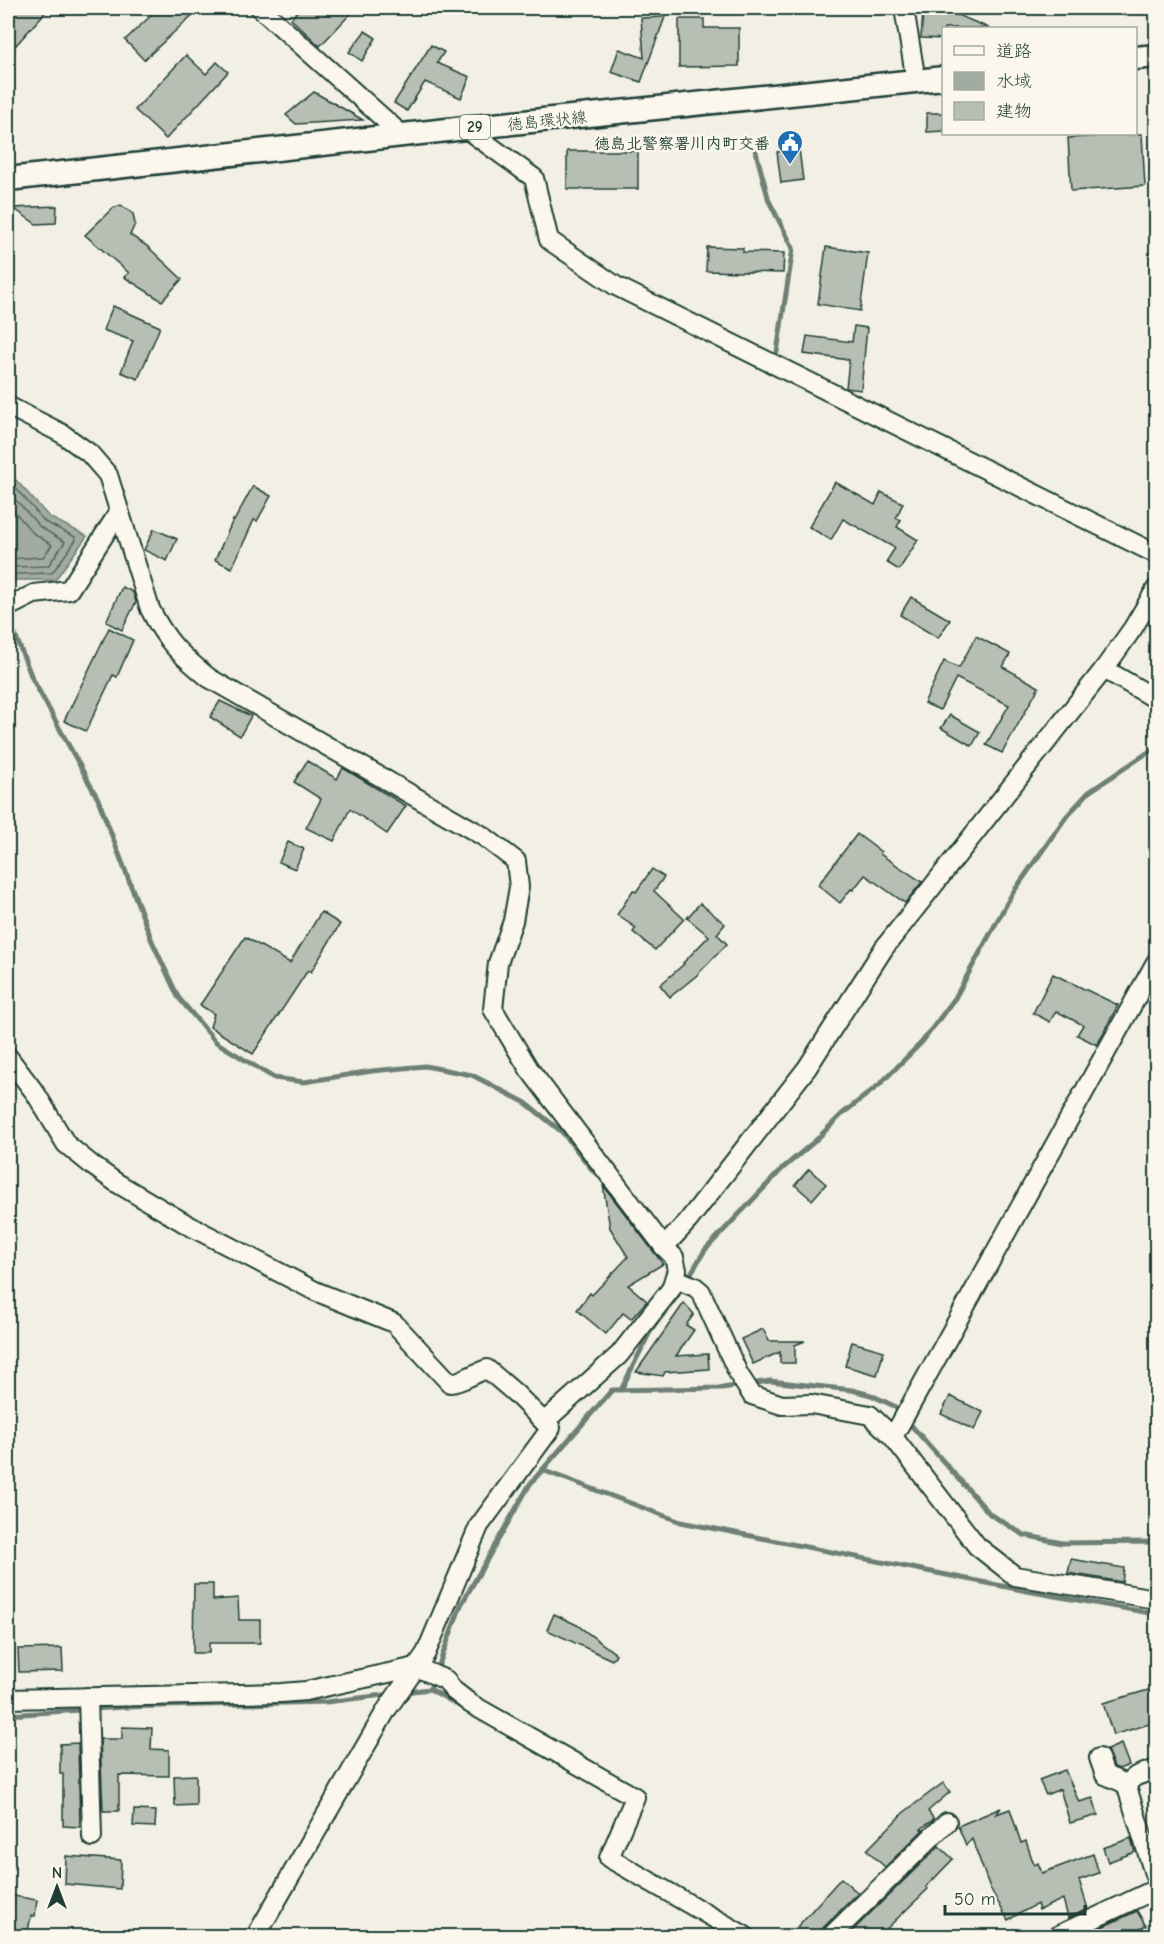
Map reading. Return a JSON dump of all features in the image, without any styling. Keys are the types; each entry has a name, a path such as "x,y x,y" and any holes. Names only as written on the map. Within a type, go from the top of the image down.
{"main road":[{"path":"1137,58 1156,56"},
{"name":"徳島環状線","path":"8,179 942,78"}],"street":[{"path":"260,8 403,136"},
{"path":"904,8 916,81"},
{"path":"465,128 534,178 549,240 616,286 1156,554"},
{"path":"8,406 61,433 89,453 108,475 150,609 160,630 176,651 209,678 483,836 516,861 519,887 513,921 498,963 493,1009 529,1069 664,1247 674,1257 677,1270 684,1282 701,1292 743,1382 752,1395 782,1405 811,1404 870,1415 900,1424 977,1546 1015,1576 1156,1599"},
{"path":"8,607 34,594 69,590 119,512"},
{"path":"664,1247 688,1221 807,1068 884,948 1104,669 1133,628 1156,589"},
{"path":"1104,669 1156,699"},
{"path":"900,1424 1156,962"},
{"path":"8,1057 36,1094 66,1143 117,1183 188,1225 315,1291 393,1323 450,1383 457,1383 487,1369 551,1428 479,1526 421,1668 399,1692 256,1936"},
{"path":"544,1422 619,1355 671,1290 684,1282"},
{"path":"8,1699 280,1693 306,1691 421,1668 446,1680 453,1690 471,1704 635,1797 609,1858 745,1936"},
{"path":"88,1697 92,1837"},
{"path":"1099,1758 1105,1775 1126,1784"},
{"path":"1126,1784 1136,1776 1156,1769"},
{"path":"1057,1936 1156,1889 1126,1784"},
{"path":"831,1936 947,1822"}],"water":[{"path":"8,475 17,481 49,517 87,536 55,580 16,580 8,585"}],"building":[{"path":"8,8 49,8 8,54"},
{"path":"159,8 200,8 144,60 125,40"},
{"path":"300,8 356,8 320,46 291,19"},
{"path":"948,11 987,27 942,27 942,39 921,38 923,12"},
{"path":"665,17 641,82 611,72 619,49 644,58 641,18"},
{"path":"679,19 704,19 704,28 739,28 739,66 679,67"},
{"path":"365,31 376,38 362,61 349,52"},
{"path":"431,45 444,52 437,63 470,77 461,98 425,82 407,111 394,103"},
{"path":"186,55 206,74 217,62 228,72 166,139 135,110"},
{"path":"314,92 363,120 296,124 286,115"},
{"path":"927,113 942,113 942,131 927,132"},
{"path":"1142,134 1145,186 1071,191 1068,138"},
{"name":"徳島北警察署川内町交番","path":"799,149 803,180 781,183 777,152"},
{"path":"567,151 638,151 638,189 567,189"},
{"path":"121,205 133,214 135,224 130,235 147,246 182,279 162,301 124,277 129,273 85,235 113,208"},
{"path":"57,206 56,223 36,224 13,208"},
{"path":"707,247 743,248 743,252 784,253 783,273 706,271"},
{"path":"826,247 868,253 860,311 818,304"},
{"path":"113,306 160,327 138,379 121,372 133,341 103,330"},
{"path":"854,326 867,328 861,390 846,388 849,360 804,354 807,336 852,342"},
{"path":"835,482 875,505 881,492 903,503 896,518 901,520 897,527 918,540 899,570 886,562 895,548 843,519 831,540 809,527"},
{"path":"253,486 271,496 257,521 254,520 232,568 215,560 233,520"},
{"path":"154,529 177,539 167,561 144,550"},
{"path":"122,587 133,592 136,602 122,630 106,622"},
{"path":"911,597 950,620 938,638 900,615"},
{"path":"109,628 133,640 117,677 113,675 86,731 64,721"},
{"path":"976,636 1010,654 1003,667 1039,687 1002,753 986,745 1009,705 956,678 940,710 924,703 944,661 959,668"},
{"path":"220,701 251,716 240,736 210,717"},
{"path":"950,715 980,732 972,746 941,728"},
{"path":"307,761 337,779 343,768 406,806 387,834 350,809 334,841 306,828 321,799 294,782"},
{"path":"857,834 881,852 880,854 922,882 905,903 865,875 840,903 818,885"},
{"path":"288,842 304,849 295,869 279,862"},
{"path":"652,869 664,877 654,891 684,919 655,950 633,932 636,928 617,915 633,890 636,892"},
{"path":"700,903 725,924 717,934 727,944 696,976 670,997 660,985 684,964 709,936 687,918"},
{"path":"321,912 340,924 311,972 308,970 253,1054 210,1027 214,1014 200,1005 245,937 290,963"},
{"path":"1053,974 1118,1005 1097,1045 1077,1035 1083,1025 1056,1011 1050,1022 1033,1013"},
{"path":"809,1169 826,1184 812,1200 795,1185"},
{"path":"603,1185 663,1264 628,1285 647,1301 631,1319 623,1313 606,1334 577,1310 590,1293 592,1295 628,1257 610,1228"},
{"path":"684,1303 694,1314 686,1325 694,1330 676,1356 708,1354 709,1369 665,1372 663,1376 636,1372"},
{"path":"763,1329 769,1341 805,1341 795,1345 795,1363 780,1363 780,1352 753,1364 741,1339"},
{"path":"852,1342 884,1351 877,1375 845,1366"},
{"path":"950,1396 983,1412 974,1430 941,1414"},
{"path":"1071,1559 1124,1568 1122,1582 1068,1573"},
{"path":"194,1584 213,1584 213,1600 238,1598 239,1620 260,1620 260,1643 209,1643 209,1653 193,1653"},
{"path":"554,1614 577,1625 616,1654 612,1660 547,1630"},
{"path":"62,1648 63,1671 19,1672 18,1649"},
{"path":"1152,1689 1156,1703 1156,1722 1113,1735 1103,1703"},
{"path":"122,1727 152,1728 151,1749 169,1750 169,1776 119,1775 119,1811 103,1811 100,1739 122,1739"},
{"path":"78,1743 80,1827 63,1826 63,1774 60,1774 60,1744"},
{"path":"1121,1744 1129,1765 1119,1769 1114,1767 1107,1750"},
{"path":"1065,1770 1079,1802 1093,1798 1098,1815 1070,1823 1060,1789 1046,1795 1039,1780"},
{"path":"196,1775 196,1805 175,1806 174,1776"},
{"path":"943,1783 950,1792 928,1811 934,1819 921,1829 923,1830 885,1867 867,1850 903,1813"},
{"path":"1001,1808 996,1814 1010,1809 1021,1843 1026,1841 1034,1865 1038,1863 1042,1873 1093,1854 1099,1873 1079,1880 1088,1909 1068,1918 1063,1899 1039,1910 1037,1904 1008,1920 990,1888 972,1839 966,1845 958,1826"},
{"path":"134,1810 156,1811 155,1827 133,1826"},
{"path":"1131,1838 1135,1852 1108,1862 1103,1848"},
{"path":"939,1846 953,1859 926,1887 928,1889 879,1936 847,1936"},
{"path":"66,1856 121,1860 120,1889 65,1884"},
{"path":"841,1878 858,1893 823,1928 820,1936 789,1936"},
{"path":"8,1895 37,1900 35,1916 31,1916 27,1936 8,1936"},
{"path":"1137,1911 1146,1926 1128,1936 1082,1936"}],"waterway":[{"path":"753,141 769,201 793,248 777,352"},
{"path":"8,617 32,678 98,799 152,941 178,997 216,1042 274,1078 304,1082 372,1071 425,1066 472,1075 526,1103 562,1132 594,1172"},
{"path":"621,1390 651,1330 676,1298 705,1250 783,1168 842,1114 879,1085 922,1042 955,998 1012,894 1066,817 1089,792 1156,747"},
{"path":"404,1692 430,1689 461,1605 530,1484 612,1390 722,1388 770,1381 852,1390 871,1395 894,1406 990,1514 1024,1535 1062,1543 1156,1542"},
{"path":"542,1470 681,1522 1027,1591 1156,1614"},
{"path":"430,1689 463,1708"},
{"path":"8,1715 124,1707 326,1702 392,1694"}],"place":[{"name":"徳島北警察署川内町交番","path":"790,166"}]}
